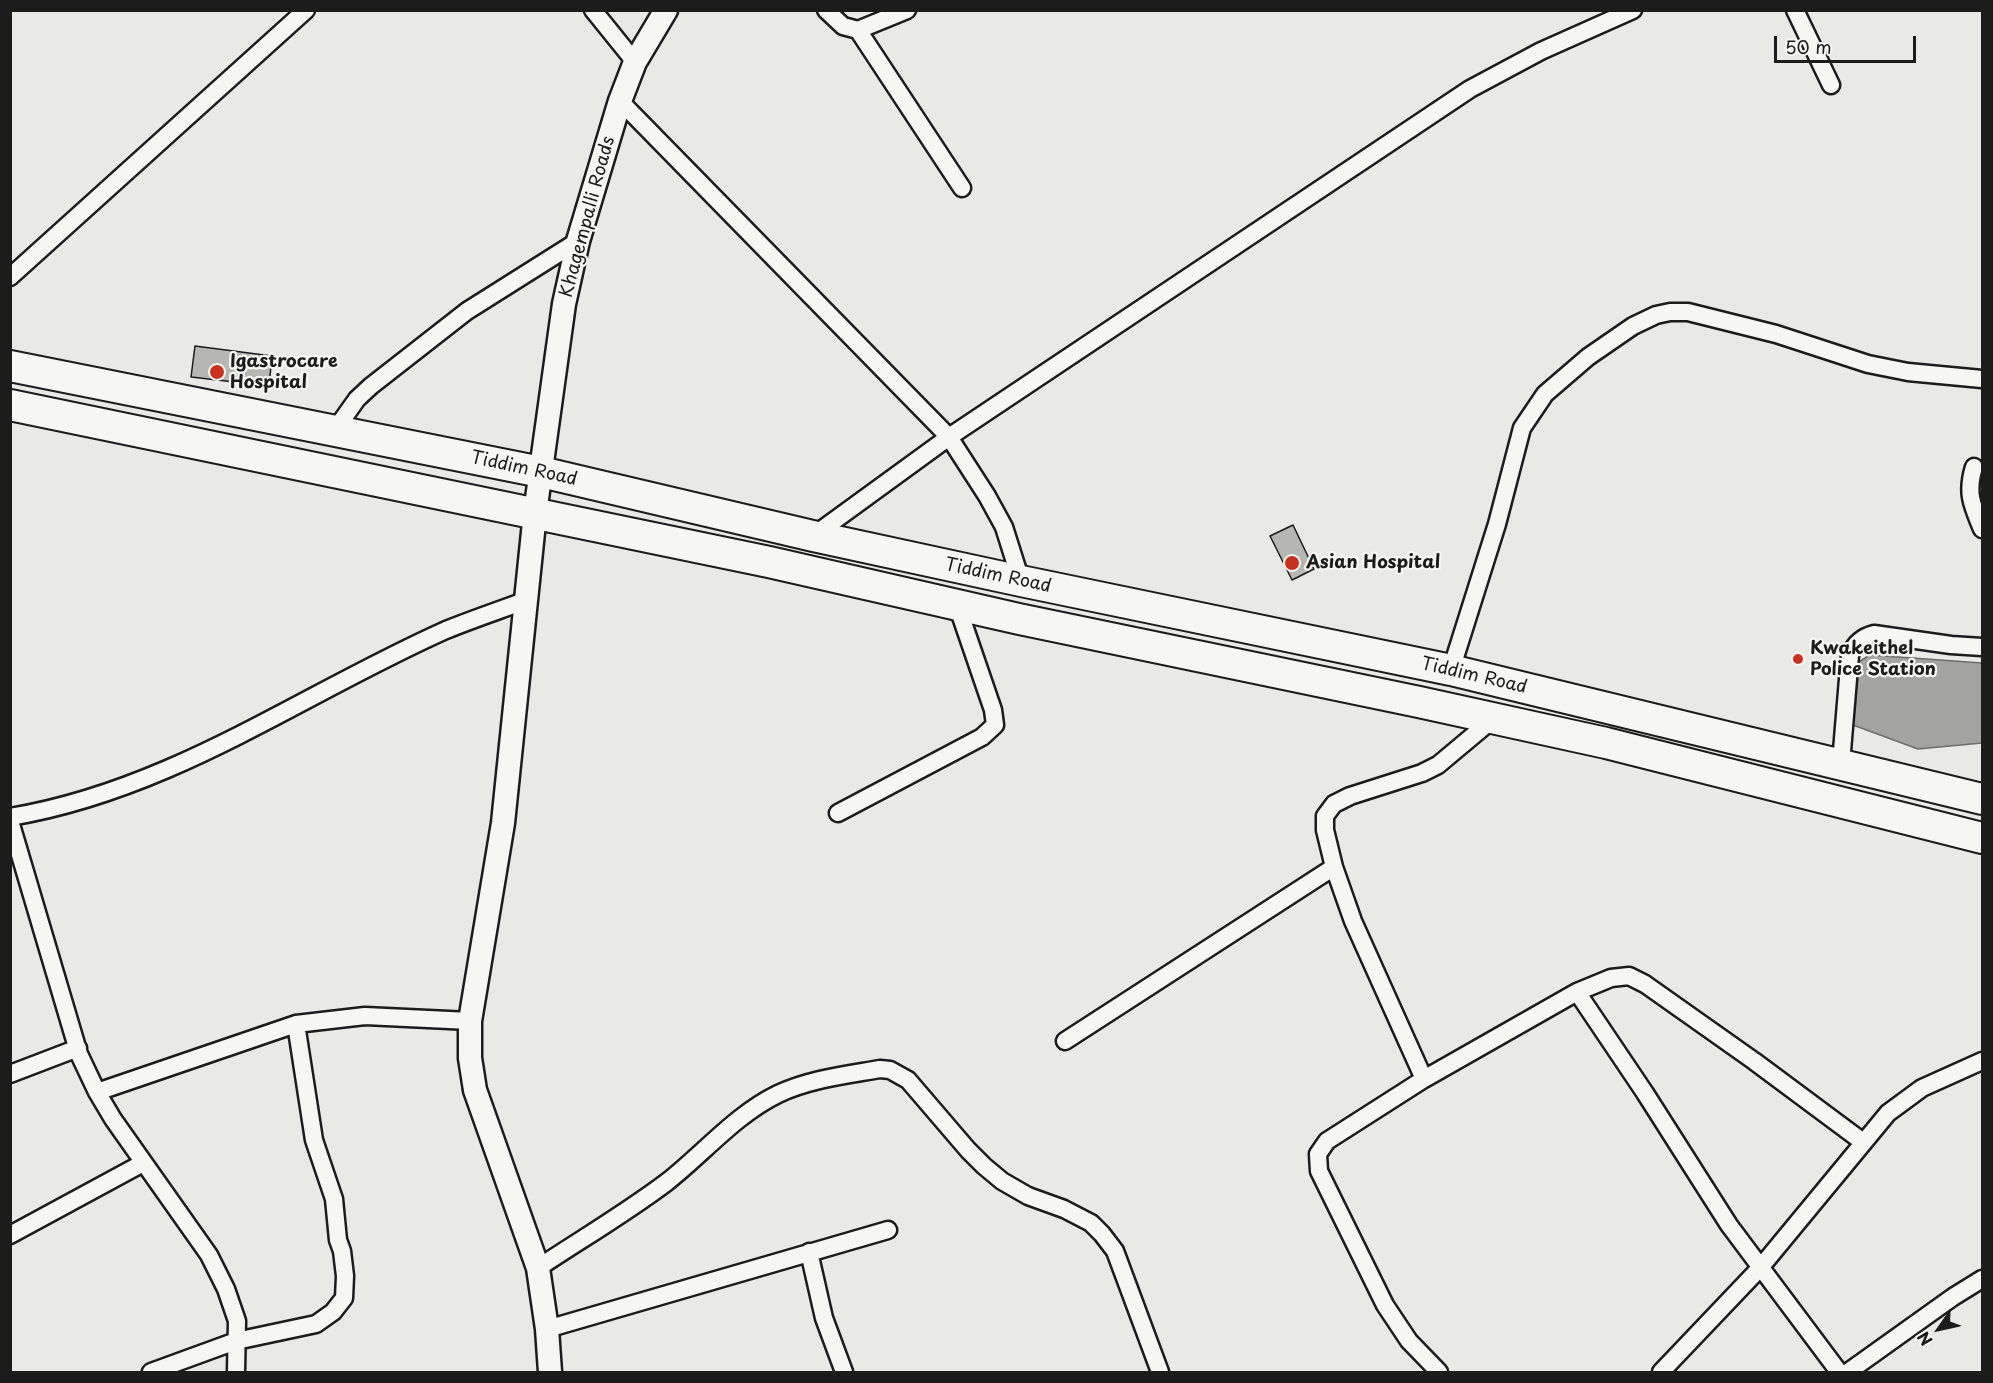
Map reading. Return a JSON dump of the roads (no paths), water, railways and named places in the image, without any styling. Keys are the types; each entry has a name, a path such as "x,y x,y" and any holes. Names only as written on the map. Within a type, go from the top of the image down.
{"highway":[{"name":"Tiddim Road","path":"10,366 541,472 813,536 1451,670 1983,799"},
{"name":"Tiddim Road","path":"10,405 769,562 957,605 1606,743 1983,838"}],"street":[{"path":"10,276 306,10"},
{"path":"593,10 635,62"},
{"name":"Khagempalli Roads","path":"550,1372 547,1329 537,1268 475,1090 470,1058 470,1021 503,823 535,513 564,304 578,241 620,101 635,62 666,10"},
{"path":"826,10 843,26 858,30 907,10"},
{"path":"813,536 949,437 1470,89 1541,51 1633,10"},
{"path":"1795,10 1831,85"},
{"path":"858,30 962,188"},
{"path":"620,101 949,437 1004,527 1021,581"},
{"path":"335,430 357,399 370,386 467,311 578,241"},
{"path":"1451,670 1497,524 1522,428 1545,394 1588,357 1633,326 1656,315 1688,312 1776,334 1868,364 1908,372 1983,379"},
{"path":"1974,467 1969,494 1983,529"},
{"path":"236,1372 237,1322 226,1289 208,1255 113,1119 97,1092 78,1048 10,819 93,798 196,758 444,631 527,600"},
{"path":"838,813 982,737 995,725 993,710 957,605"},
{"path":"1841,763 1851,655 1858,642 1865,636 1874,634 1951,645 1983,646"},
{"path":"1424,1079 1353,921 1334,867 1325,830 1325,816 1334,804 1350,796 1422,773 1438,765 1493,719"},
{"path":"1065,1041 1334,867"},
{"path":"1439,1372 1409,1341 1385,1305 1319,1171 1318,1154 1327,1141 1424,1079 1577,992 1611,978 1629,976 1645,984 1863,1142"},
{"path":"1577,992 1645,1092 1729,1226 1839,1372"},
{"path":"97,1092 296,1024 365,1016 470,1021"},
{"path":"151,1372 236,1341 316,1324 333,1312 344,1298 344,1268 338,1240 334,1200 309,1113 296,1024"},
{"path":"10,1074 78,1048"},
{"path":"1661,1372 1760,1268 1888,1113 1922,1088 1983,1061"},
{"path":"537,1268 666,1183 733,1124 776,1095 821,1080 880,1069 890,1070 908,1080 968,1150 1002,1181 1028,1196 1064,1209 1091,1223 1102,1234 1114,1251 1160,1372"},
{"path":"10,1236 143,1163"},
{"path":"547,1329 888,1230"},
{"path":"809,1252 824,1318 843,1372"},
{"path":"1848,1372 1953,1297 1983,1279"}],"place":[{"name":"Igastrocare Hospital","path":"217,372"},
{"name":"Asian Hospital","path":"1292,563"},
{"name":"Kwakeithel Police Station","path":"1798,659"}]}
